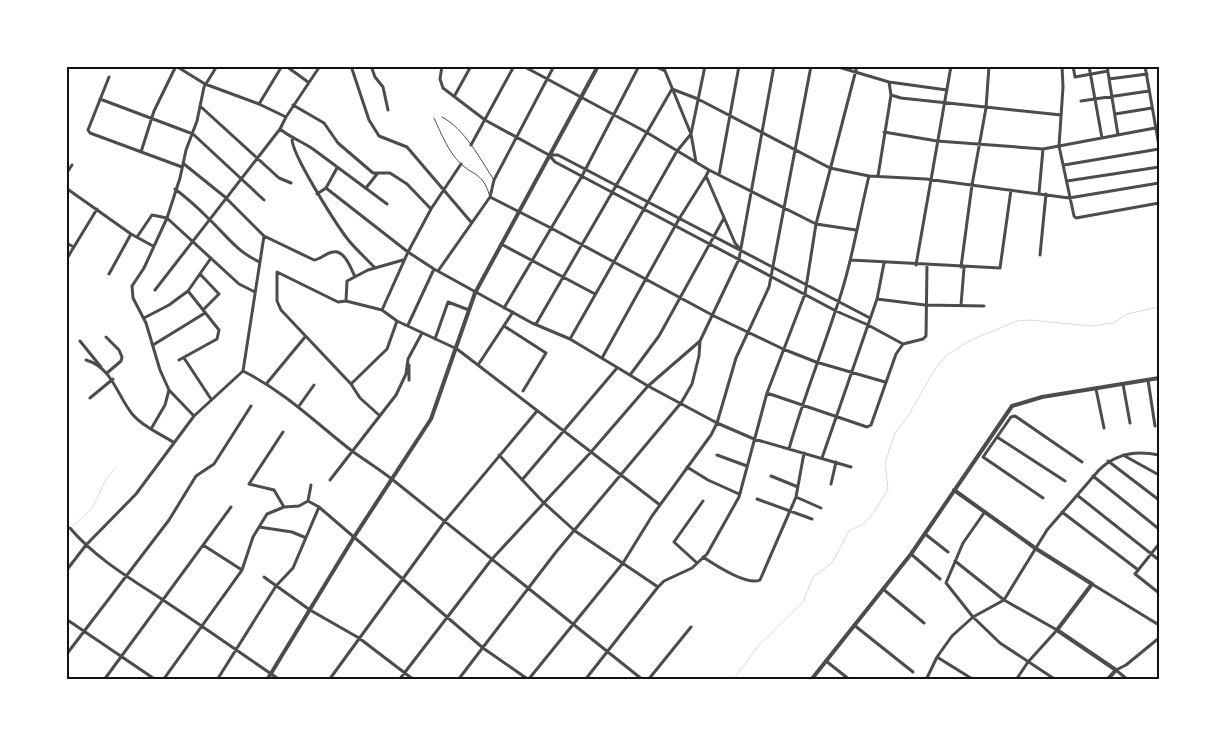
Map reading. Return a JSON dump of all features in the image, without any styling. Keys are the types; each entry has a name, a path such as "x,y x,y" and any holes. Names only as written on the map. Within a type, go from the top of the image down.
{"street":[{"path":"140,152 152,118 176,66 205,84 259,104 286,117"},
{"path":"194,416 169,390 144,318 133,298 132,286 144,268 167,218 186,150 193,134 205,84 216,66"},
{"path":"259,104 282,66"},
{"path":"286,66 308,82"},
{"path":"155,290 225,197 280,129 293,105 320,66"},
{"path":"352,66 369,120 379,136 408,147 471,222"},
{"path":"371,66 375,77 383,87 388,110"},
{"path":"442,66 440,79 443,88 455,95 485,120 549,155 555,162 836,311 868,324 903,344"},
{"path":"455,95 471,66"},
{"path":"471,146 514,66"},
{"path":"523,66 614,114 709,170 816,224 856,230"},
{"path":"408,325 436,270 490,197 494,180 554,66"},
{"path":"267,680 354,537 394,480 431,419 475,293 598,66"},
{"path":"504,308 582,176 639,66"},
{"path":"654,66 665,71"},
{"path":"663,66 691,134 697,163"},
{"path":"570,339 677,151 691,134 705,66"},
{"path":"719,175 739,66"},
{"path":"399,680 492,558 591,452 648,386 700,341 714,316 740,259 774,66"},
{"path":"308,501 319,507 483,648 528,680 623,563 660,505 717,423 736,358 746,332 766,297 796,151 811,66"},
{"path":"836,66 889,82 947,90"},
{"path":"585,680 658,587 664,581 692,568 703,558 724,525 739,494 767,393 805,294 816,224 857,66"},
{"path":"916,264 951,66"},
{"path":"961,305 962,268 972,186 986,108 989,66"},
{"path":"1062,66 1063,87 1059,146 1074,216 1076,218 1159,203"},
{"path":"1073,66 1075,77 1108,71"},
{"path":"1089,66 1102,138"},
{"path":"1107,66 1118,135"},
{"path":"1064,164 1159,147 1145,66"},
{"path":"1109,79 1146,74"},
{"path":"109,77 88,130 90,133 140,152 183,165 225,197 264,236 314,260 333,251 339,252 343,254 355,277"},
{"path":"878,176 891,95 889,82"},
{"path":"672,89 698,99 830,168 869,176 930,180 1069,198 1159,183"},
{"path":"536,324 672,89"},
{"path":"1081,101 1149,91"},
{"path":"891,95 986,108 1061,115"},
{"path":"100,99 193,134 264,200"},
{"path":"293,105 324,123 338,143 377,174"},
{"path":"200,106 279,178 291,183"},
{"path":"1115,114 1152,108"},
{"path":"280,129 292,139 302,142 387,204"},
{"path":"884,132 937,142 1043,148 1157,129"},
{"path":"292,139 295,153 317,194 346,236 375,268"},
{"path":"1039,193 1043,148"},
{"path":"549,155 558,155 870,318"},
{"path":"382,310 395,285 404,260 431,209 461,164"},
{"path":"66,174 72,165"},
{"path":"1067,181 1159,167"},
{"path":"317,194 326,188 337,168"},
{"path":"602,358 647,280 679,219 709,170"},
{"path":"366,188 377,174 388,172 401,180 431,209"},
{"path":"706,176 734,243 741,250"},
{"path":"789,449 801,405 836,311 851,260 869,176"},
{"path":"66,188 131,234 153,246"},
{"path":"326,188 408,252 436,270 504,308 570,339 648,386 717,423 754,439 852,467"},
{"path":"175,189 209,219 247,257 260,262"},
{"path":"851,260 996,269 1002,265 1011,190"},
{"path":"1040,255 1046,194"},
{"path":"490,197 746,332 816,362 885,382"},
{"path":"66,260 97,209"},
{"path":"137,237 152,215 167,218 239,284 255,292"},
{"path":"630,375 659,336 724,218"},
{"path":"109,274 131,234"},
{"path":"66,571 86,545 136,494 194,416 243,371 264,236"},
{"path":"66,242 74,247"},
{"path":"500,244 596,294"},
{"path":"144,318 169,305 188,291 211,258"},
{"path":"346,301 347,281 375,268 404,260"},
{"path":"822,458 870,318 884,263"},
{"path":"767,393 869,426 896,354 903,344 925,337 927,265"},
{"path":"379,415 360,398 351,384 281,310 277,301 275,273 280,271 338,302 346,301 382,310 397,321 456,349 660,505"},
{"path":"153,345 204,311 218,296 219,292 200,274"},
{"path":"179,360 218,339 219,334 188,291"},
{"path":"876,299 925,305 984,306"},
{"path":"435,339 448,302 469,310"},
{"path":"478,365 513,312"},
{"path":"351,384 387,349 397,321"},
{"path":"504,326 546,353 523,391"},
{"path":"330,480 396,395 406,374 408,359 422,333"},
{"path":"106,337 119,350 122,356 121,361 107,373"},
{"path":"267,383 305,337"},
{"path":"80,341 112,379 133,415 151,429 173,442"},
{"path":"458,680 529,588 681,403 692,384 699,356 700,341"},
{"path":"184,358 211,399"},
{"path":"408,359 409,380"},
{"path":"86,360 103,369"},
{"path":"522,480 617,368"},
{"path":"243,371 267,383 299,406 643,680"},
{"path":"811,680 911,554 1012,406 1042,397 1159,378"},
{"path":"90,398 112,379"},
{"path":"1148,380 1155,426"},
{"path":"1122,384 1130,423"},
{"path":"299,406 314,385"},
{"path":"1096,388 1104,428"},
{"path":"151,429 166,405 169,390"},
{"path":"66,655 125,575 169,520 196,476 214,464 251,406"},
{"path":"329,680 445,521 538,411"},
{"path":"982,457 1011,417 1015,416 1082,462"},
{"path":"283,432 249,484 274,490 284,507"},
{"path":"997,437 1065,481"},
{"path":"926,680 937,657 952,636 973,617 1004,600 1035,548 1077,494 1108,461 1122,455 1148,452 1159,454"},
{"path":"703,558 723,570 752,582 760,580 796,497 804,453"},
{"path":"978,454 1043,498"},
{"path":"499,455 543,502 575,531 658,587"},
{"path":"717,455 747,466"},
{"path":"1122,455 1159,475"},
{"path":"1108,461 1159,500"},
{"path":"831,484 836,462"},
{"path":"687,467 708,480 739,494"},
{"path":"771,476 798,487"},
{"path":"1093,476 1159,529"},
{"path":"308,501 311,485"},
{"path":"954,490 1035,548 1159,625"},
{"path":"1077,494 1159,560"},
{"path":"796,497 821,508"},
{"path":"757,499 812,519"},
{"path":"163,680 242,570 258,528 267,514 284,507 294,508 308,501"},
{"path":"698,563 674,542 703,501"},
{"path":"104,680 231,507"},
{"path":"217,680 276,586 292,568 304,537 319,507"},
{"path":"1062,512 1137,569"},
{"path":"984,513 964,543 946,583 973,617 1000,643 1056,680"},
{"path":"70,528 86,545 125,575 236,648 280,680"},
{"path":"258,528 285,530 304,537"},
{"path":"925,534 948,552"},
{"path":"1159,544 1137,569 1136,577 1159,593"},
{"path":"203,545 242,570"},
{"path":"911,554 940,579"},
{"path":"955,561 1004,600 1057,630 1128,680"},
{"path":"264,577 310,610 359,638 414,680"},
{"path":"1016,680 1028,662 1057,630 1092,584"},
{"path":"883,589 924,624"},
{"path":"66,619 156,680"},
{"path":"854,625 913,672"},
{"path":"648,680 690,627"},
{"path":"1107,680 1116,670 1126,665 1159,638"},
{"path":"937,657 974,680"},
{"path":"826,660 850,680"}],"lane":[{"path":"442,117 448,120 471,146 494,180"},
{"path":"434,118 449,147 461,164 478,174 490,197"}],"waterway":[{"path":"733,680 759,645 803,602 813,577 832,563 849,531 865,523 874,512 888,489 885,463 895,433 908,416 935,369 948,354 971,340 1017,321 1030,320 1092,326 1113,323 1127,314 1159,307"},
{"path":"72,527 92,508 106,479 116,467"}]}
